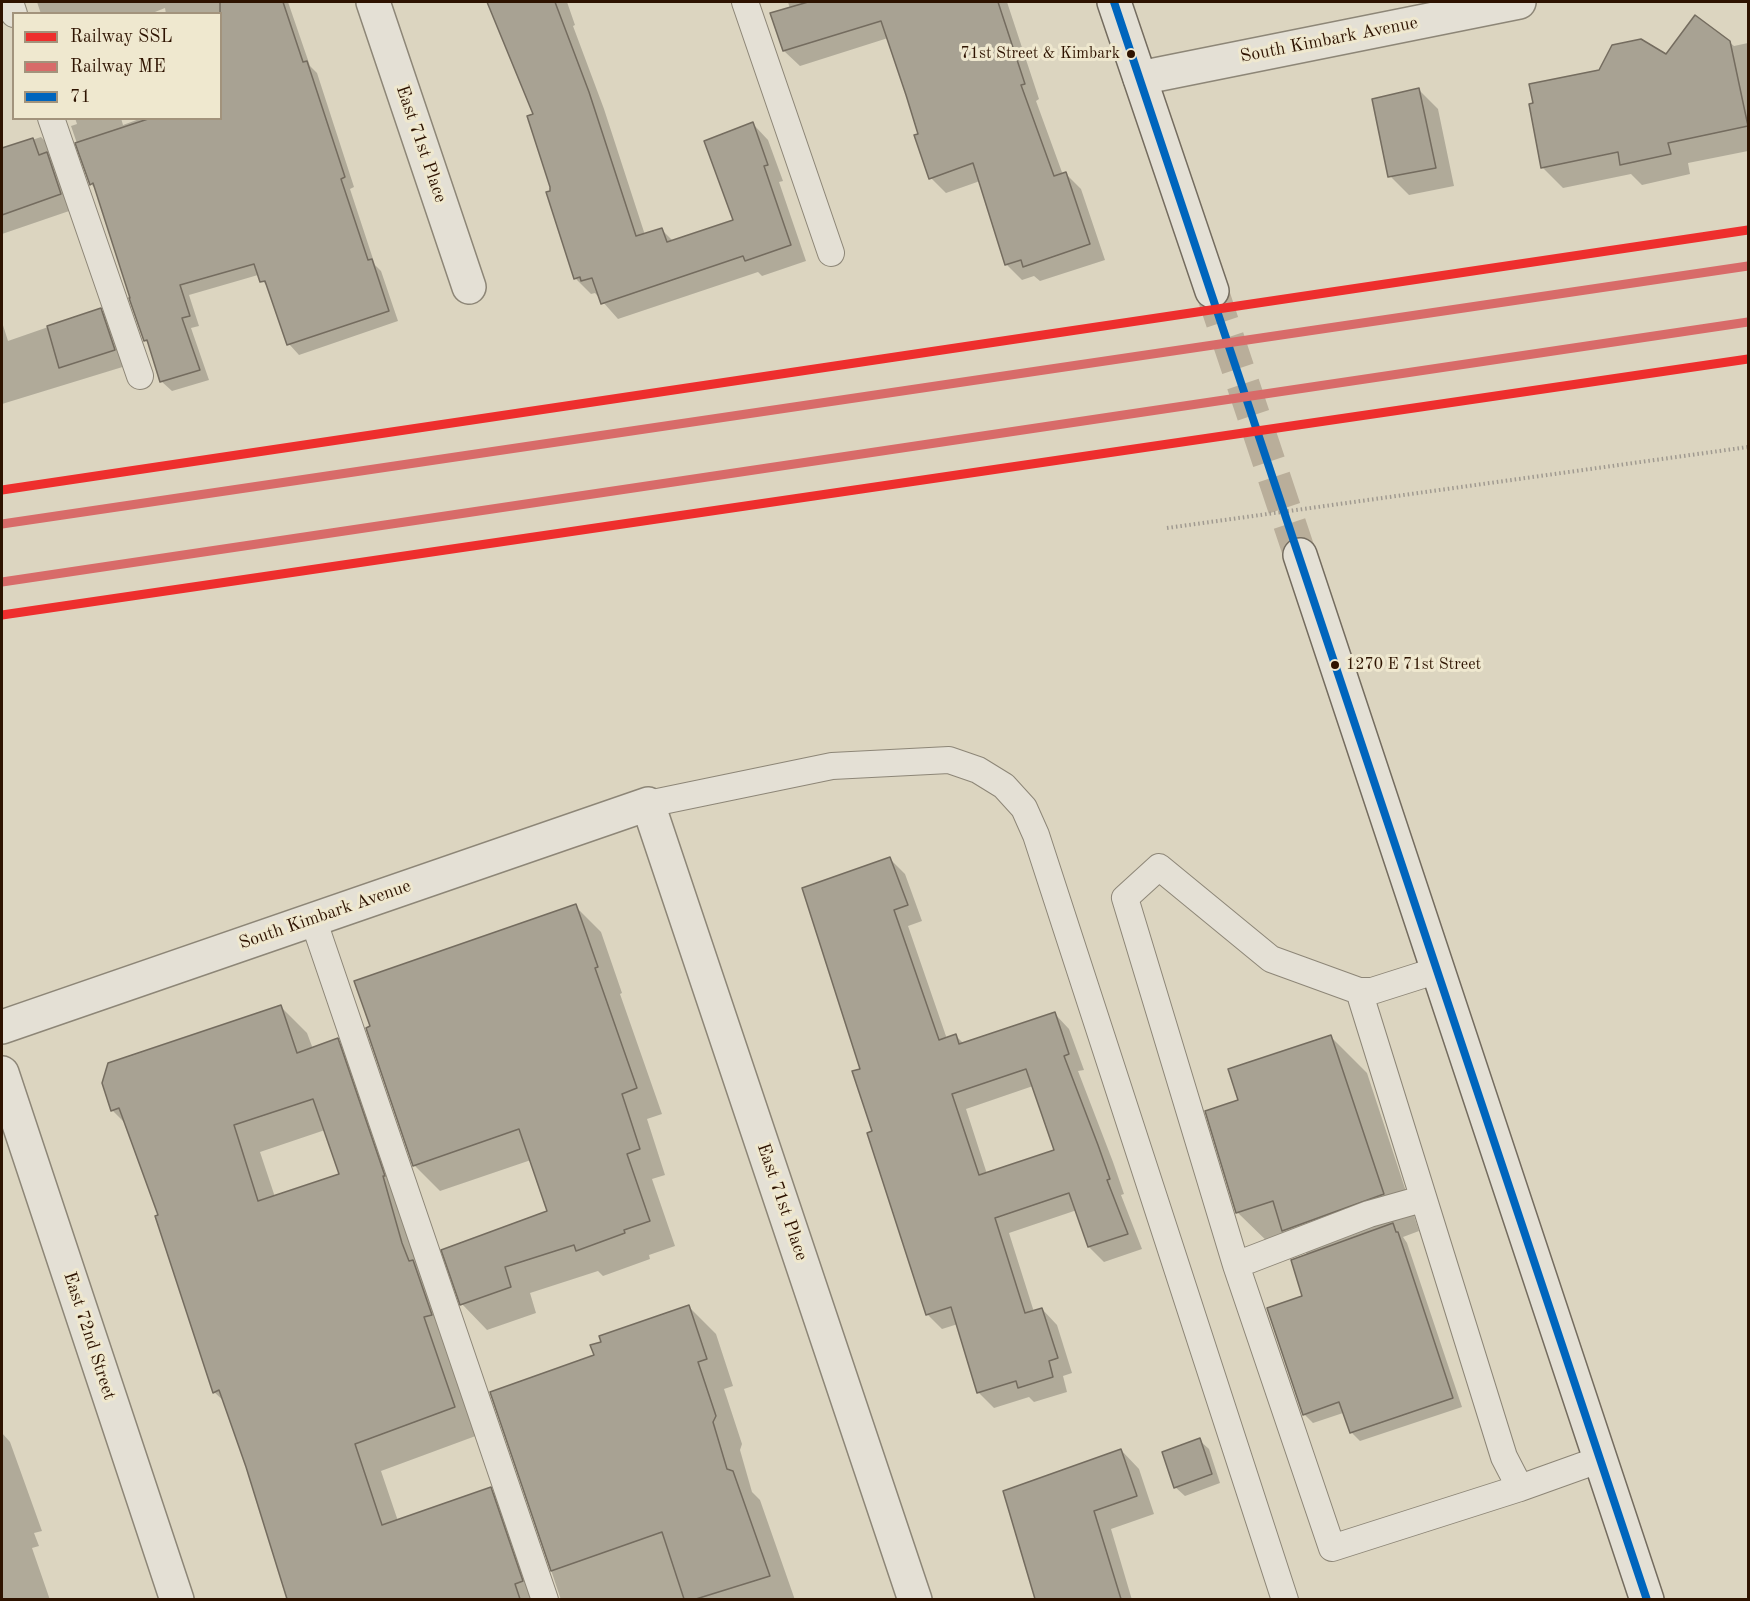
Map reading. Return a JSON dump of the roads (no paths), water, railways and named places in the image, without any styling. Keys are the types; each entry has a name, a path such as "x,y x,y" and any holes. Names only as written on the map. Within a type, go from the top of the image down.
{"street":[{"name":"East 71st Place","path":"373,2 469,287"},
{"path":"1114,2 1212,291"},
{"name":"South Kimbark Avenue","path":"1140,78 1519,2"},
{"path":"1300,555 1647,1599"},
{"name":"East 71st Place","path":"648,804 915,1599"},
{"name":"South Kimbark Avenue","path":"2,1027 648,804"},
{"name":"East 72nd Street","path":"2,1073 177,1599"}],"lane":[{"path":"745,2 831,254"},
{"path":"52,120 141,376"},
{"path":"648,804 832,766 949,760 978,770 1004,786 1024,808 1040,846 1285,1599"},
{"path":"1438,969 1372,991 1359,991 1271,959 1159,867 1125,898 1236,1265 1332,1548 1520,1488 1601,1459"},
{"path":"313,920 545,1599"},
{"path":"1359,991 1504,1457 1520,1488"},
{"path":"1236,1265 1369,1214 1422,1199"}],"tunnel":[{"path":"1212,291 1300,555"}],"rail line":[{"name":"SSL","path":"2,490 1748,230"},
{"name":"ME","path":"2,524 1748,266"},
{"name":"ME","path":"2,582 1748,322"},
{"name":"SSL","path":"2,615 1748,359"}],"place":[{"name":"71st Street & Kimbark","path":"1131,54"},
{"name":"1270 E 71st Street","path":"1335,665"}]}
